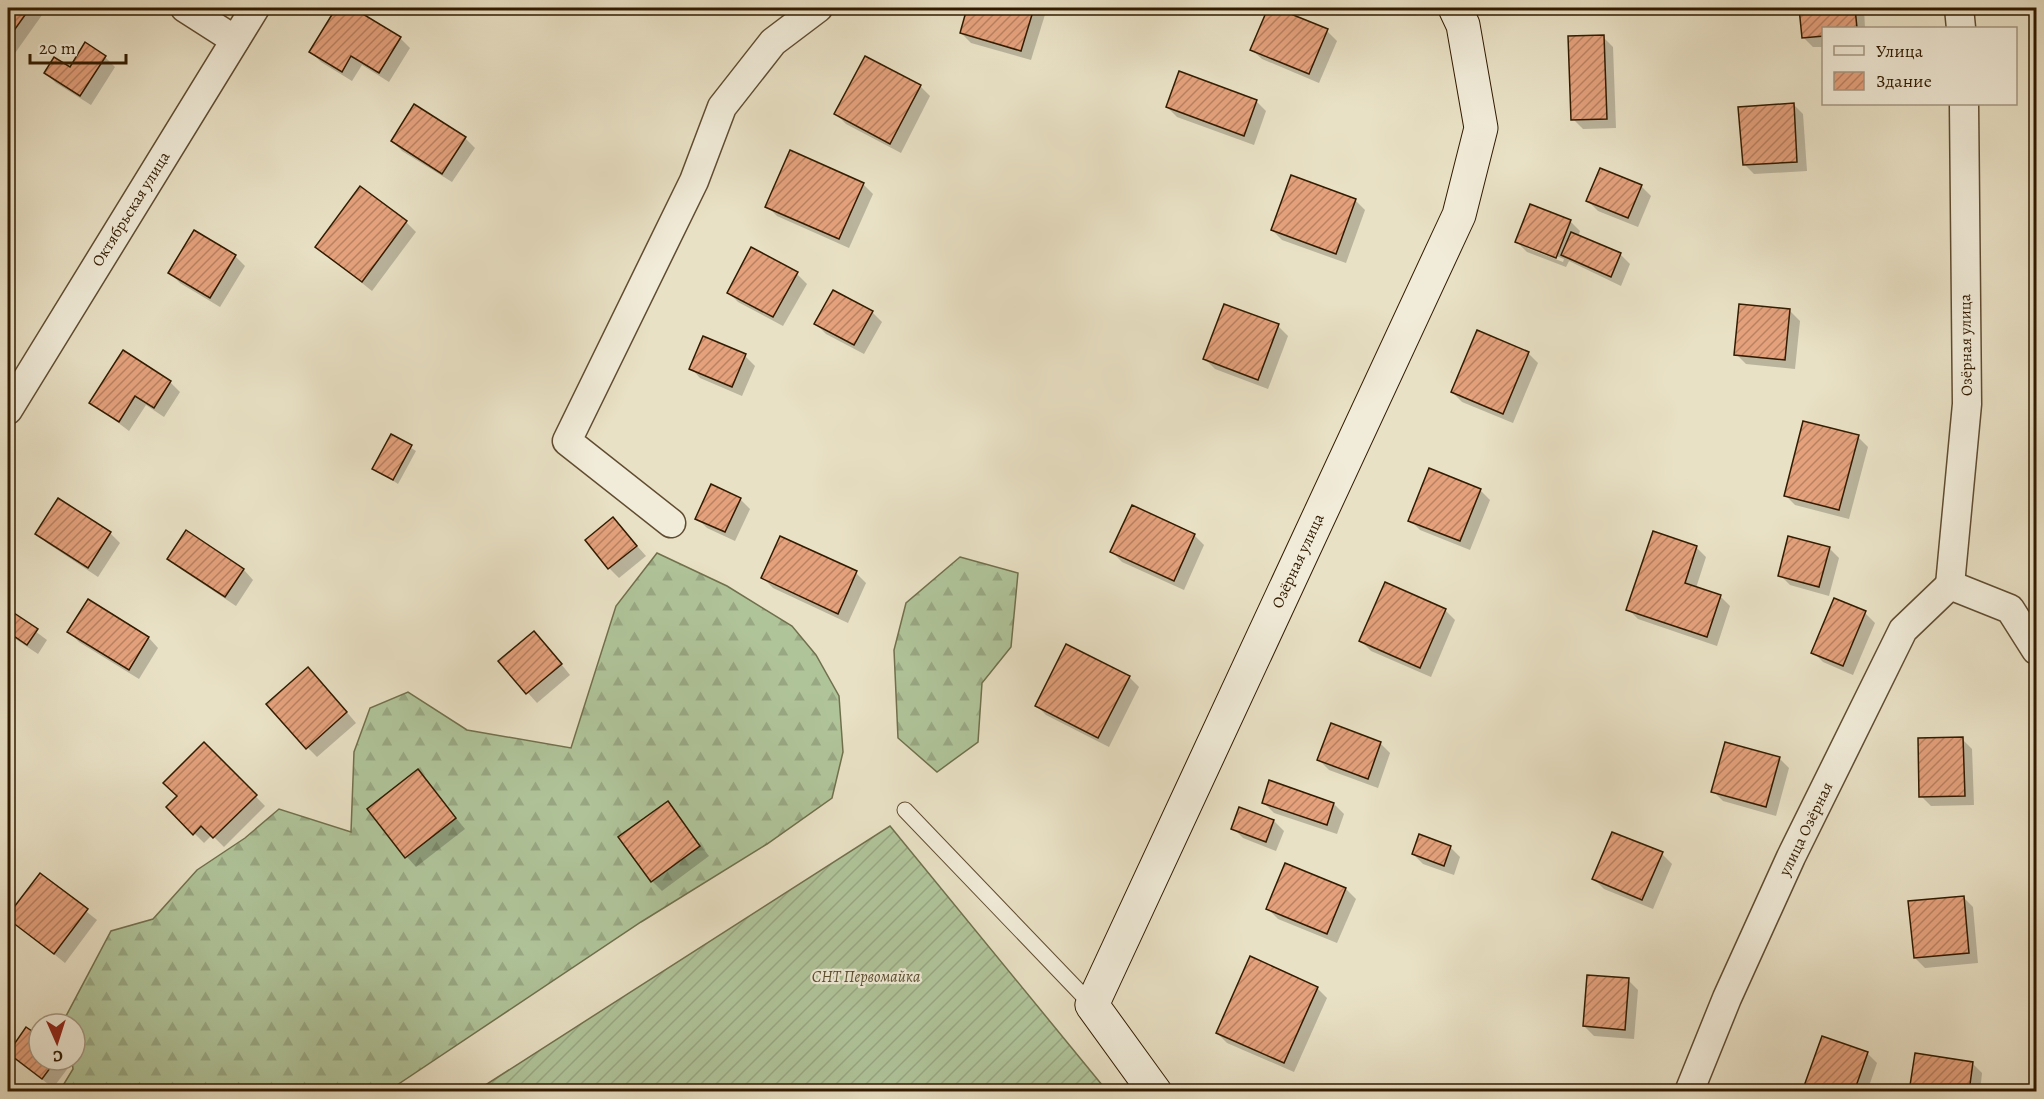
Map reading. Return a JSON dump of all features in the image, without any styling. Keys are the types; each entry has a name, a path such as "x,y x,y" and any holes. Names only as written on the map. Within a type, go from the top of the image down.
{"street":[{"path":"185,8 235,40"},
{"name":"Октябрьская улица","path":"8,410 255,8"},
{"path":"671,523 567,441 694,181 722,107 772,42 818,8"},
{"name":"Озёрная улица","path":"1092,1005 1459,215 1481,128 1463,25 1455,8"},
{"path":"1959,8 1961,27"},
{"name":"Озёрная улица","path":"1950,585 1967,404 1964,105"},
{"path":"1950,585 2023,607 2037,650"},
{"name":"улица Озёрная","path":"1689,1092 1727,998 1791,857 1903,630 1950,585"},
{"path":"1092,1005 1155,1092"}],"lane":[{"path":"905,810 1092,1005"}],"green space":[{"path":"657,553 727,586 792,626 816,655 839,696 843,752 832,798 767,844 641,922 388,1091 59,1092 71,1072 87,1072 87,1012 68,1012 111,931 153,919 197,870 245,838 279,809 351,832 354,752 370,708 408,692 467,730 571,748 616,606"},
{"path":"960,557 1018,573 1011,647 982,683 978,742 937,772 898,738 894,650 906,603"},
{"name":"СНТ Первомайка","path":"890,826 1107,1091 476,1091"}],"building":[{"path":"8,8 30,8 8,39"},
{"path":"336,8 353,8 401,37 379,73 351,56 342,72 309,52"},
{"path":"967,8 1034,8 1021,51 960,33"},
{"path":"1268,8 1276,8 1328,29 1309,74 1250,50"},
{"path":"1799,8 1855,8 1857,27 1822,27 1822,36 1802,38"},
{"path":"1604,35 1607,119 1571,120 1568,36"},
{"path":"85,42 106,56 80,96 44,73 54,57 70,67"},
{"path":"865,56 921,85 890,144 834,114"},
{"path":"1179,71 1257,100 1244,136 1166,107"},
{"path":"1794,103 1797,162 1743,165 1738,107"},
{"path":"414,104 466,137 442,174 391,141"},
{"path":"790,150 864,183 839,239 765,207"},
{"path":"1600,168 1642,185 1628,218 1586,201"},
{"path":"1291,175 1356,199 1336,254 1271,230"},
{"path":"360,186 407,221 362,282 315,247"},
{"path":"1530,204 1571,220 1556,258 1515,242"},
{"path":"194,230 236,255 210,298 168,273"},
{"path":"1571,232 1621,253 1611,277 1561,255"},
{"path":"751,247 798,272 773,317 727,293"},
{"path":"833,290 873,311 854,345 814,324"},
{"path":"1224,304 1279,324 1258,380 1203,359"},
{"path":"1739,304 1790,309 1785,360 1734,355"},
{"path":"1477,330 1529,352 1503,414 1451,392"},
{"path":"703,336 746,354 732,387 689,369"},
{"path":"123,350 171,381 154,408 135,396 119,422 89,403"},
{"path":"1803,421 1859,435 1839,510 1784,496"},
{"path":"391,434 412,445 393,480 372,469"},
{"path":"1429,468 1481,489 1460,541 1408,521"},
{"path":"711,484 741,498 725,532 695,519"},
{"path":"58,498 111,532 88,568 35,534"},
{"path":"1132,505 1195,534 1174,581 1110,552"},
{"path":"613,517 637,546 608,569 585,540"},
{"path":"186,530 244,569 225,597 167,559"},
{"path":"1653,531 1697,546 1685,583 1721,595 1707,637 1626,610"},
{"path":"780,536 857,571 838,614 761,578"},
{"path":"1788,536 1830,547 1819,587 1778,576"},
{"path":"1385,582 1446,609 1420,668 1359,641"},
{"path":"1834,598 1866,611 1843,666 1811,653"},
{"path":"88,599 149,637 129,670 67,632"},
{"path":"8,609 38,629 27,645 8,632"},
{"path":"534,631 562,664 526,694 498,661"},
{"path":"1066,644 1130,676 1098,738 1035,706"},
{"path":"308,667 347,712 306,749 266,704"},
{"path":"1331,723 1381,742 1368,779 1317,760"},
{"path":"1963,737 1965,796 1919,797 1918,738"},
{"path":"204,742 257,795 213,838 201,826 193,835 166,807 177,796 163,783"},
{"path":"1725,742 1780,757 1766,807 1711,792"},
{"path":"418,769 456,818 405,858 367,809"},
{"path":"1269,780 1334,803 1327,825 1262,803"},
{"path":"668,801 700,846 651,882 618,837"},
{"path":"1239,807 1274,820 1266,842 1231,829"},
{"path":"1612,832 1663,852 1642,900 1592,879"},
{"path":"1419,834 1451,846 1444,866 1412,854"},
{"path":"1285,863 1346,888 1327,934 1266,909"},
{"path":"40,873 88,909 54,954 8,919 8,915"},
{"path":"1964,896 1969,953 1914,958 1908,901"},
{"path":"1250,956 1318,987 1284,1063 1216,1033"},
{"path":"1587,975 1629,978 1625,1030 1583,1026"},
{"path":"26,1027 27,1028 27,1068 8,1053"},
{"path":"1822,1036 1868,1052 1854,1092 1819,1092 1804,1086"},
{"path":"1915,1053 1973,1062 1969,1092 1909,1092"},
{"path":"33,1072 47,1072 42,1079"}]}
